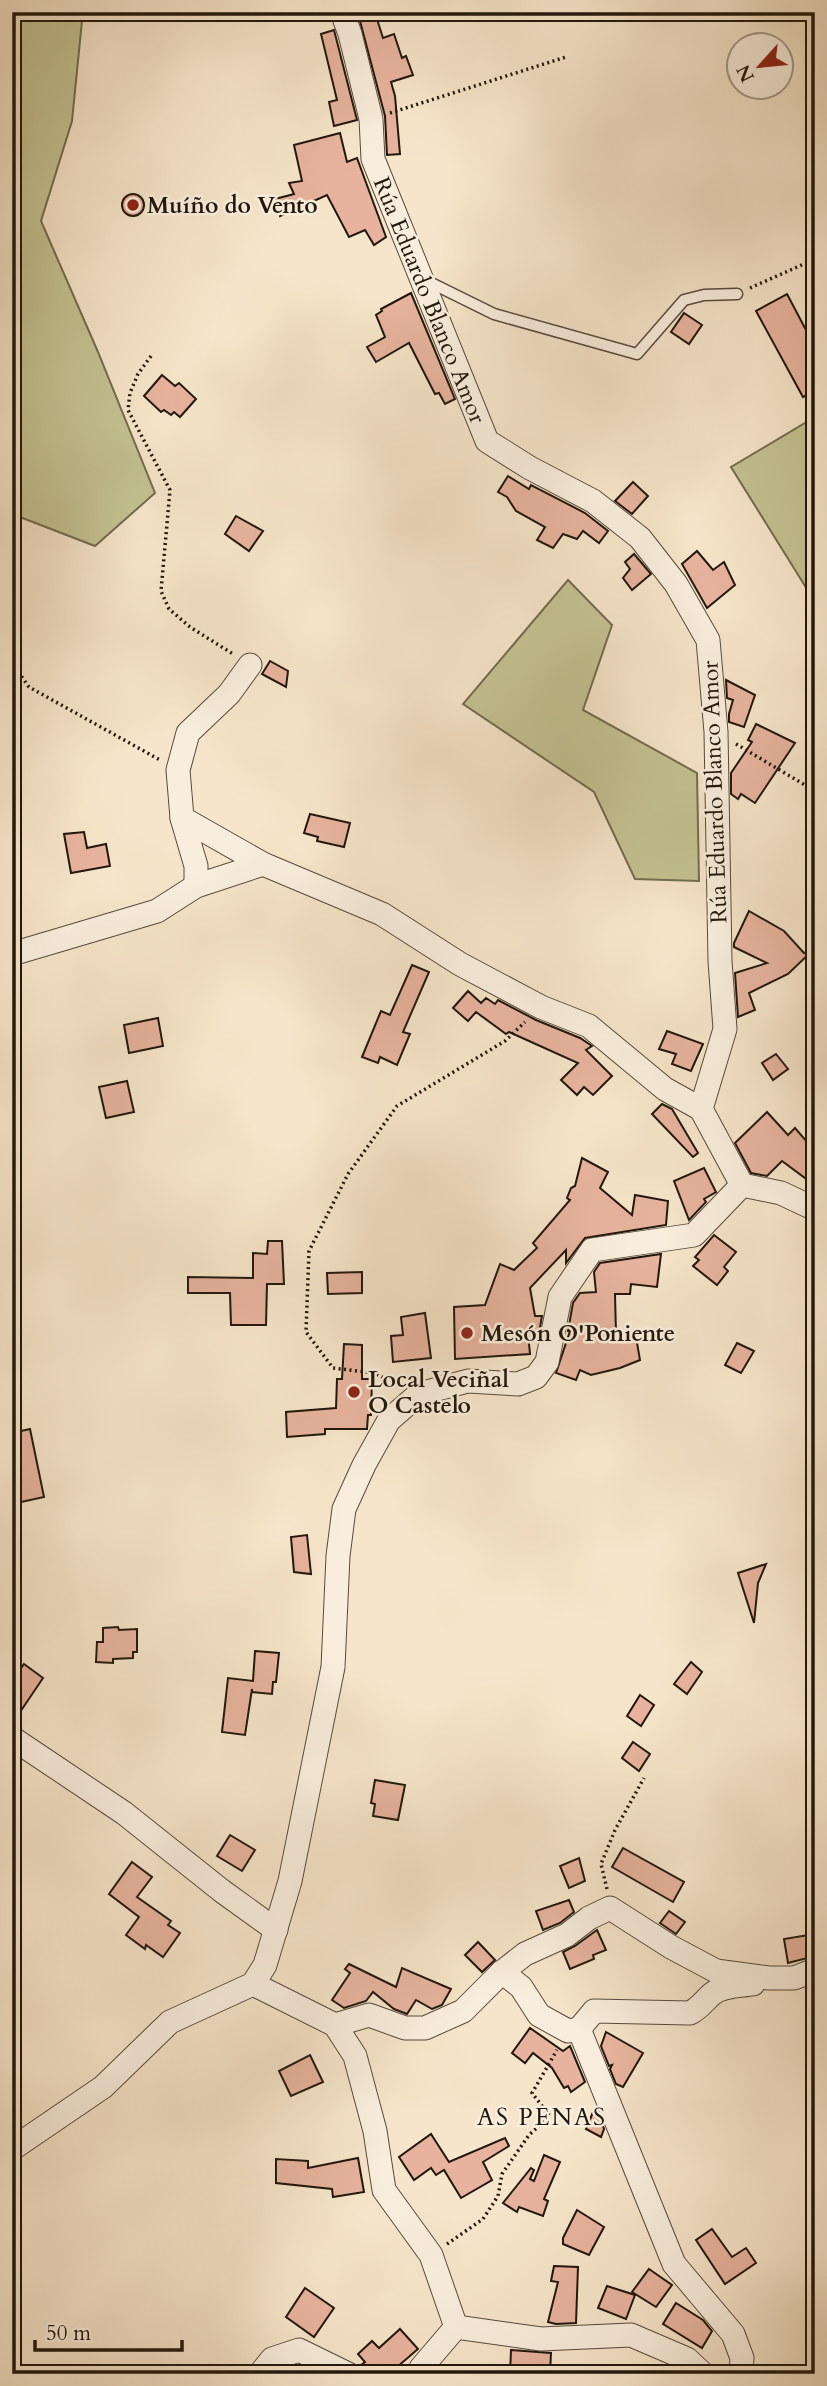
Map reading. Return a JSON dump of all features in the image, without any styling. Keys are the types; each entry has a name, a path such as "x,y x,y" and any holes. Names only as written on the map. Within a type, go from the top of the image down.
{"street":[{"name":"Rúa Eduardo Blanco Amor","path":"342,12 371,119 373,159 487,441 593,502 640,538 676,584 708,639 716,732 720,961 725,1029 701,1109"},
{"path":"195,886 196,866 182,818 178,770 188,733 229,694 250,665"},
{"path":"182,818 263,864 382,914 460,964 541,1007 589,1026 665,1089 701,1109 743,1185 780,1193 815,1209"},
{"path":"12,954 157,911 195,886 263,864"},
{"path":"12,2149 103,2087 170,2022 253,1984 265,1965 290,1881 333,1667 338,1556 345,1509 364,1465 389,1420 419,1394 468,1381 519,1384 536,1377 547,1362 560,1297 592,1250 694,1235 743,1185"},
{"path":"12,1738 124,1813 276,1930"},
{"path":"335,2025 369,2015 405,2028 425,2028 463,2011 502,1972 525,1954 567,1936 589,1918 610,1908 671,1947 716,1971 769,1978 794,1978 815,1970"},
{"path":"502,1972 521,1987 539,2015 573,2030 674,2264 733,2334 743,2358 741,2374"},
{"path":"573,2030 594,2011 690,2013 722,1988 754,1984 769,1978"},
{"path":"253,1984 335,2025 355,2056 375,2131 384,2190 431,2255 456,2327"},
{"path":"419,2374 456,2327"},
{"path":"456,2327 541,2339 631,2335 687,2359 704,2374"},
{"path":"260,2374 272,2359 299,2350 348,2374"}],"lane":[{"path":"423,278 494,314 637,354 684,300 704,295 737,294"}],"path":[{"path":"371,119 566,57"},
{"path":"737,294 815,259"},
{"path":"151,356 134,383 128,410 170,490 161,591 169,609 183,621 250,665"},
{"path":"12,663 29,687 178,770"},
{"path":"716,732 815,791"},
{"path":"419,1394 374,1373 332,1368 306,1332 309,1251 348,1174 397,1106 505,1041 541,1007"},
{"path":"610,1908 601,1864 615,1830 644,1778"},
{"path":"431,2255 483,2219 498,2196 502,2174 528,2135 550,2116 532,2093 573,2030"}],"shaded area":[{"path":"12,12 145,12 148,18 82,21 72,121 41,221 155,493 95,546 12,514"},
{"path":"815,417 815,602 731,467"},
{"path":"568,580 612,625 583,710 697,773 699,881 635,879 594,792 463,704"}],"building":[{"path":"376,16 383,38 394,34 402,58 406,56 413,75 391,82 395,96 400,154 387,155 385,116 360,21"},
{"path":"334,30 357,120 334,126 329,102 337,100 321,34"},
{"path":"340,133 347,162 357,158 386,237 374,245 365,230 349,237 327,195 280,216 275,199 294,194 289,183 302,181 294,145"},
{"name":"Muíño do Vento","path":"129,194 137,194 144,201 144,209 137,216 129,216 122,209 122,201"},
{"path":"411,293 455,399 445,404 439,393 435,394 409,343 376,362 367,347 385,337 376,315 381,309"},
{"path":"787,294 815,347 815,390 803,397 756,311"},
{"path":"684,313 702,325 689,344 671,332"},
{"path":"162,375 175,386 179,383 196,399 180,417 174,412 171,415 164,410 161,412 144,396"},
{"path":"508,476 529,489 531,485 585,513 608,531 599,543 583,531 577,539 563,534 553,548 537,540 545,527 516,511 507,497 498,492"},
{"path":"633,482 648,496 632,514 615,501"},
{"path":"236,516 263,531 249,551 225,534"},
{"path":"697,551 713,570 724,562 735,585 707,608 682,564"},
{"path":"634,554 651,574 632,590 623,578 630,569 625,562"},
{"path":"270,661 288,671 286,687 262,674"},
{"path":"726,680 755,695 744,727 729,722 733,700 727,698"},
{"path":"756,724 795,743 755,803 741,794 738,799 731,794 731,773 752,742 748,740"},
{"path":"310,814 350,823 344,847 317,841 318,837 304,833"},
{"path":"84,832 87,848 106,844 110,866 71,873 64,834"},
{"path":"749,911 784,931 804,953 813,950 788,974 749,993 755,1010 738,1017 735,973 767,963 734,947"},
{"path":"412,965 429,972 403,1032 410,1034 397,1065 380,1057 378,1063 362,1057 381,1011 390,1015"},
{"path":"468,991 481,1003 486,998 495,1004 498,1000 536,1020 580,1038 592,1046 586,1050 612,1076 593,1095 584,1087 577,1095 561,1080 578,1063 509,1032 506,1034 476,1012 468,1021 453,1008"},
{"path":"158,1018 163,1046 129,1053 124,1025"},
{"path":"667,1031 703,1044 691,1071 672,1064 676,1054 659,1049"},
{"path":"776,1054 788,1069 773,1080 762,1063"},
{"path":"127,1081 134,1112 106,1118 99,1087"},
{"path":"662,1104 672,1109 698,1153 693,1157 652,1114"},
{"path":"767,1112 788,1135 795,1128 815,1151 815,1164 805,1178 782,1161 767,1176 751,1173 735,1143"},
{"path":"582,1158 608,1172 600,1188 632,1215 635,1195 668,1201 666,1225 585,1238 566,1263 566,1250 530,1288 535,1316 542,1316 539,1333 528,1333 530,1354 455,1359 454,1307 485,1305 500,1264 514,1270 537,1248 533,1243 570,1200 567,1198 571,1188 575,1186"},
{"path":"704,1168 716,1192 704,1199 706,1202 689,1220 674,1181"},
{"path":"714,1235 736,1252 724,1267 728,1271 717,1285 693,1266 699,1260 695,1257"},
{"path":"268,1241 282,1241 284,1284 267,1284 266,1325 231,1325 230,1293 188,1293 188,1277 253,1278 253,1253 267,1254"},
{"path":"661,1254 657,1287 631,1284 630,1294 615,1294 616,1334 635,1331 640,1360 591,1375 580,1370 576,1380 556,1373 570,1331 573,1303 580,1293 596,1292 594,1272 600,1263"},
{"path":"362,1272 362,1293 328,1294 327,1273"},
{"path":"425,1313 431,1358 393,1362 391,1336 403,1335 401,1317"},
{"path":"737,1343 754,1351 741,1373 725,1365"},
{"path":"344,1344 362,1345 362,1379 372,1379 371,1415 368,1415 367,1429 325,1429 325,1434 287,1437 286,1412 336,1408 337,1379 342,1379"},
{"path":"30,1429 44,1497 12,1504 12,1433"},
{"path":"307,1535 311,1574 294,1572 291,1537"},
{"path":"766,1564 758,1583 754,1623 738,1573"},
{"path":"118,1627 119,1630 137,1629 137,1652 133,1652 133,1658 113,1659 113,1663 96,1662 97,1642 103,1642 103,1628"},
{"path":"255,1651 279,1653 272,1694 252,1692 252,1689 245,1735 222,1732 228,1678 253,1681"},
{"path":"691,1662 702,1672 687,1694 674,1684"},
{"path":"24,1664 43,1678 12,1724 12,1681"},
{"path":"640,1695 654,1705 641,1726 627,1716"},
{"path":"633,1742 650,1754 639,1771 622,1758"},
{"path":"375,1780 405,1785 398,1820 373,1816 375,1804 371,1803"},
{"path":"230,1835 255,1850 242,1871 217,1856"},
{"path":"623,1848 684,1882 673,1902 612,1867"},
{"path":"579,1858 585,1881 569,1888 560,1866"},
{"path":"132,1862 152,1877 137,1897 171,1921 168,1925 180,1933 163,1957 146,1945 145,1949 126,1935 139,1917 109,1894"},
{"path":"569,1900 574,1912 560,1923 543,1930 536,1911"},
{"path":"669,1911 685,1922 676,1934 660,1923"},
{"path":"597,1930 606,1950 593,1955 594,1959 570,1969 563,1952"},
{"path":"815,1934 815,1956 788,1963 784,1939"},
{"path":"478,1942 495,1960 482,1972 465,1955"},
{"path":"349,1964 396,1987 402,1968 451,1989 442,2005 432,2009 416,2000 407,2014 394,2009 373,1992 366,2001 344,2008 332,2000 350,1973 345,1969"},
{"path":"530,2028 563,2051 570,2046 585,2082 571,2092 568,2086 564,2088 552,2068 533,2053 525,2063 512,2053"},
{"path":"606,2032 643,2053 623,2087 616,2084 610,2069 612,2065 609,2066 601,2046"},
{"path":"310,2055 323,2082 291,2096 279,2071"},
{"path":"593,2112 599,2116 604,2129 601,2137 586,2129"},
{"path":"431,2134 449,2162 505,2138 509,2146 483,2162 492,2180 461,2198 444,2170 436,2175 431,2168 414,2180 399,2157"},
{"path":"544,2155 560,2162 544,2199 548,2201 543,2216 519,2207 517,2212 503,2203 531,2168 534,2170 530,2179 534,2181"},
{"path":"358,2158 364,2192 333,2197 332,2189 276,2183 276,2159 308,2161 308,2168"},
{"path":"577,2210 604,2227 589,2255 563,2244 563,2238"},
{"path":"712,2229 732,2257 746,2248 756,2263 725,2284 696,2240"},
{"path":"554,2266 578,2267 576,2323 548,2322 558,2282 551,2281"},
{"path":"649,2269 672,2285 656,2307 632,2292"},
{"path":"607,2286 635,2295 626,2319 598,2308"},
{"path":"305,2288 334,2308 314,2337 286,2317"},
{"path":"676,2303 703,2320 712,2331 702,2348 663,2324"},
{"path":"400,2329 418,2349 389,2374 362,2374 360,2366 365,2362 358,2354 372,2341 379,2348"},
{"path":"511,2350 551,2353 550,2374 510,2374"}],"place":[{"name":"Muíño do Vento","path":"133,205"},
{"name":"Mesón O'Poniente","path":"467,1333"},
{"name":"Local Veciñal O Castelo","path":"354,1392"}],"district":[{"name":"AS PENAS","path":"542,2117"}]}
